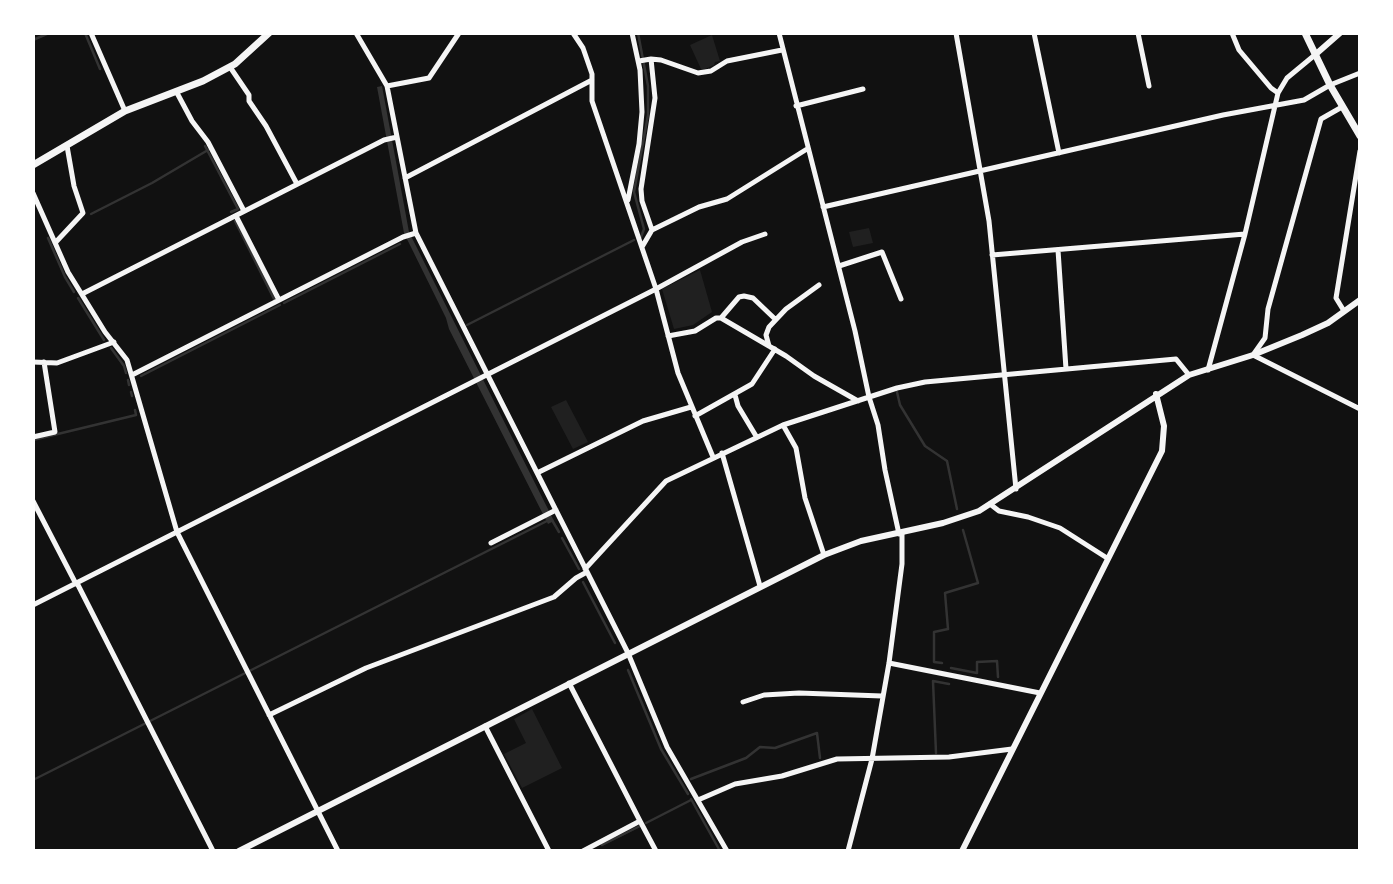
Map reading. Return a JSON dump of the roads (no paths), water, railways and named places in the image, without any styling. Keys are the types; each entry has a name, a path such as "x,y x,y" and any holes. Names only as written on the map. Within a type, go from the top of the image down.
{"main road":[{"path":"33,165 125,111 203,81 230,67 269,33"},
{"path":"1305,33 1330,85 1360,136"}],"street":[{"path":"91,33 125,111"},
{"path":"356,33 387,86 414,234 628,653 667,747 727,851"},
{"path":"387,86 429,78 458,33"},
{"path":"573,33 583,48 592,80 592,101 656,289 678,373 713,457"},
{"path":"627,204 639,144 642,112 641,61 632,33"},
{"path":"779,33 878,425 885,470 901,533 902,564 889,663 872,759 849,851"},
{"path":"956,33 989,221 1016,489"},
{"path":"1034,33 1059,153"},
{"path":"1138,33 1149,86"},
{"path":"1232,33 1240,50 1271,88 1279,93"},
{"path":"1208,370 1279,93 1287,78 1340,33"},
{"path":"641,61 651,59 698,73 711,71 727,61 782,50"},
{"path":"651,59 654,97 641,189 642,201 652,230"},
{"path":"230,67 249,95 249,101 266,126 297,184"},
{"path":"823,207 1276,104 1304,100 1330,85 1360,73"},
{"path":"405,178 592,80"},
{"path":"796,106 863,89"},
{"path":"176,92 192,121 208,142 244,211"},
{"path":"1253,355 1265,338 1268,309 1321,119 1342,107"},
{"path":"82,294 386,139 395,138"},
{"path":"55,243 83,213 74,186 67,146"},
{"path":"642,247 652,230 699,207 727,199 807,149"},
{"path":"1344,311 1336,298 1360,151"},
{"path":"33,193 68,272 127,360 177,532 338,851"},
{"path":"236,216 279,300"},
{"path":"132,375 414,234"},
{"path":"33,605 656,289 742,242 765,234"},
{"path":"992,255 1245,234"},
{"path":"1058,250 1066,369"},
{"path":"839,266 882,252 901,299"},
{"path":"772,348 766,335 769,327 775,319 819,285"},
{"path":"721,318 739,297 744,296 753,298 775,319"},
{"path":"239,851 824,555 861,541 962,517 990,504 1189,375 1253,355 1328,323 1360,300"},
{"path":"668,336 695,331 716,318 721,318 858,401"},
{"path":"33,362 57,363 114,342"},
{"path":"695,416 752,384 772,348"},
{"path":"1253,355 1360,409"},
{"path":"269,715 377,663 554,597 586,570 666,481 783,425 925,382 1176,359 1189,375"},
{"path":"33,437 55,432 44,362"},
{"path":"961,851 1162,451 1164,426 1156,394"},
{"path":"735,395 738,406 756,436"},
{"path":"537,473 643,421 691,407"},
{"path":"783,425 796,448 805,498 824,555"},
{"path":"722,453 760,586"},
{"path":"33,501 214,851"},
{"path":"990,504 999,511 1060,528 1107,558"},
{"path":"491,543 554,511"},
{"path":"889,663 1040,693"},
{"path":"569,683 656,851"},
{"path":"743,702 764,695 799,693 882,696"},
{"path":"485,726 549,851"},
{"path":"698,800 734,783 782,776 837,759 949,757 1012,749"},
{"path":"583,851 640,821"}],"waterway":[{"path":"33,40 49,33"},
{"path":"85,33 100,69"},
{"path":"638,33 648,86 648,115 634,192 644,229 641,237"},
{"path":"205,146 238,209 231,212"},
{"path":"91,214 208,150"},
{"path":"235,221 274,299"},
{"path":"48,238 74,292"},
{"path":"467,325 634,240"},
{"path":"284,303 400,244"},
{"path":"78,298 104,340"},
{"path":"141,376 280,305"},
{"path":"111,348 126,373"},
{"path":"128,380 129,385"},
{"path":"131,392 132,396"},
{"path":"897,392 900,405 925,446 947,461 957,509"},
{"path":"33,440 136,415 135,410"},
{"path":"33,780 549,520"},
{"path":"552,520 559,532"},
{"path":"942,663 934,662 934,632 948,629 945,593 978,583 963,530"},
{"path":"562,538 579,569"},
{"path":"583,582 615,643"},
{"path":"951,668 977,673 977,662 997,661 998,677"},
{"path":"628,670 661,749 688,794"},
{"path":"936,753 933,681 949,684"},
{"path":"691,779 746,758 760,747 775,748 817,733 820,758"},
{"path":"691,799 720,851"},
{"path":"646,823 691,800"},
{"path":"602,845 640,826"}]}
